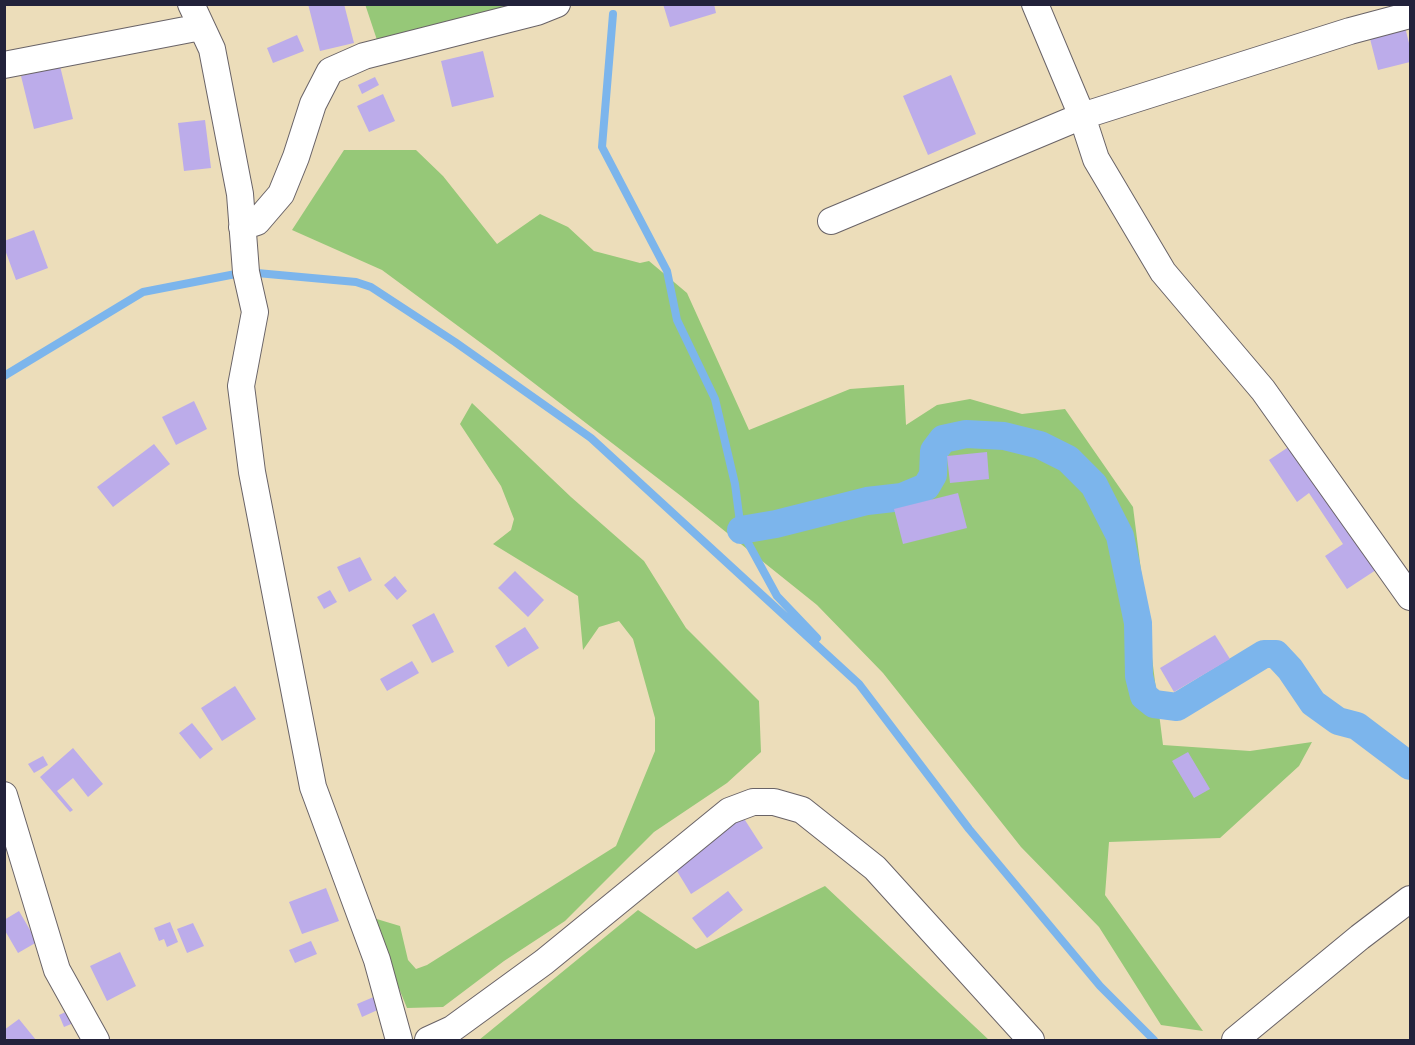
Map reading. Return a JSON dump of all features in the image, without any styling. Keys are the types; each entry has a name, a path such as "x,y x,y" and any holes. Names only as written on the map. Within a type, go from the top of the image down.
{"street":[{"path":"242,227 257,222 281,194 313,104 330,71 364,56 537,12 557,4"},
{"path":"1035,4 1082,116 1096,159 1163,272 1263,390 1410,597"},
{"path":"831,221 1082,116 1350,31 1410,15"},
{"path":"4,66 196,16 212,48 240,194 246,272 255,312 241,386 254,484 313,787 377,960 399,1041"},
{"path":"4,795 57,970 96,1041"},
{"path":"428,1041 452,1029 544,962 729,811 753,802 774,802 802,810 875,868 1031,1041"},
{"path":"1235,1041 1360,937 1410,899"}],"green space":[{"path":"365,4 513,5 377,40"},
{"path":"344,150 416,150 443,176 497,244 540,214 568,227 594,251 640,263 649,261 687,293 749,430 850,389 904,385 906,425 937,405 970,399 1022,414 1065,409 1133,507 1163,745 1250,751 1312,742 1299,766 1220,838 1109,842 1105,895 1203,1031 1161,1025 1099,927 1021,847 883,673 817,605 681,496 382,270 292,230"},
{"path":"472,403 571,497 644,561 686,628 759,701 761,752 727,783 654,832 565,921 504,961 443,1007 407,1008 370,917 400,926 408,960 416,969 427,965 616,846 655,751 655,718 633,639 619,621 599,627 583,650 578,596 493,544 511,530 514,519 501,486 460,424"},
{"path":"825,886 989,1040 479,1040 638,910 696,949"}],"building":[{"path":"308,4 344,4 354,43 320,51"},
{"path":"663,4 714,4 716,13 670,27"},
{"path":"1404,23 1410,47 1410,62 1378,70 1368,31"},
{"path":"297,35 304,51 273,63 267,48"},
{"path":"483,51 494,97 452,107 441,61"},
{"path":"60,66 73,119 34,129 21,76"},
{"path":"951,75 976,134 928,155 903,96"},
{"path":"375,77 379,85 362,94 358,85"},
{"path":"383,94 395,121 369,132 357,106"},
{"path":"205,120 211,168 184,171 178,123"},
{"path":"34,230 48,268 16,280 4,241"},
{"path":"194,401 207,429 176,445 162,417"},
{"path":"1296,442 1379,568 1347,589 1325,556 1343,544 1309,493 1297,502 1269,460"},
{"path":"154,444 170,464 113,507 97,487"},
{"path":"987,452 989,479 950,483 947,456"},
{"path":"958,493 967,528 903,544 894,509"},
{"path":"360,557 372,580 349,592 337,567"},
{"path":"515,571 544,600 528,617 498,588"},
{"path":"395,576 407,591 397,600 384,585"},
{"path":"330,590 337,602 324,609 317,597"},
{"path":"434,613 454,652 432,663 412,625"},
{"path":"525,627 539,648 508,667 495,646"},
{"path":"1215,635 1230,659 1174,692 1160,668"},
{"path":"412,661 419,673 387,691 380,679"},
{"path":"235,686 256,719 222,741 201,708"},
{"path":"192,723 213,749 200,759 179,733"},
{"path":"73,748 103,784 88,797 73,778 57,791 73,810 70,812 40,777"},
{"path":"1188,752 1210,789 1194,798 1172,761"},
{"path":"43,756 48,765 34,773 28,764"},
{"path":"743,817 763,848 691,894 672,863"},
{"path":"326,888 339,921 302,934 289,902"},
{"path":"728,891 743,910 707,938 692,918"},
{"path":"19,911 37,942 18,953 4,929 4,920"},
{"path":"170,922 178,942 167,947 164,939 159,941 154,928"},
{"path":"193,923 204,946 187,953 177,929"},
{"path":"311,941 317,954 295,963 289,950"},
{"path":"120,952 136,986 107,1001 90,966"},
{"path":"376,996 382,1008 362,1017 357,1004"},
{"path":"70,1010 76,1022 64,1027 59,1015"},
{"path":"19,1019 36,1040 8,1040 4,1036 4,1030"}],"waterway":[{"path":"613,14 602,147 667,271 677,320 715,399 735,484 741,530 777,596 817,638"},
{"path":"4,376 143,292 246,272 356,282 371,287 455,342 591,438 859,684 969,829 1100,986 1154,1040"},
{"path":"741,530 776,524 867,501 902,497 926,487 933,475 934,451 943,439 966,434 1004,436 1040,445 1068,459 1094,485 1120,536 1138,623 1139,676 1144,696 1154,704 1177,707 1264,654 1276,654 1290,669 1313,703 1338,721 1357,726 1410,766"}]}
